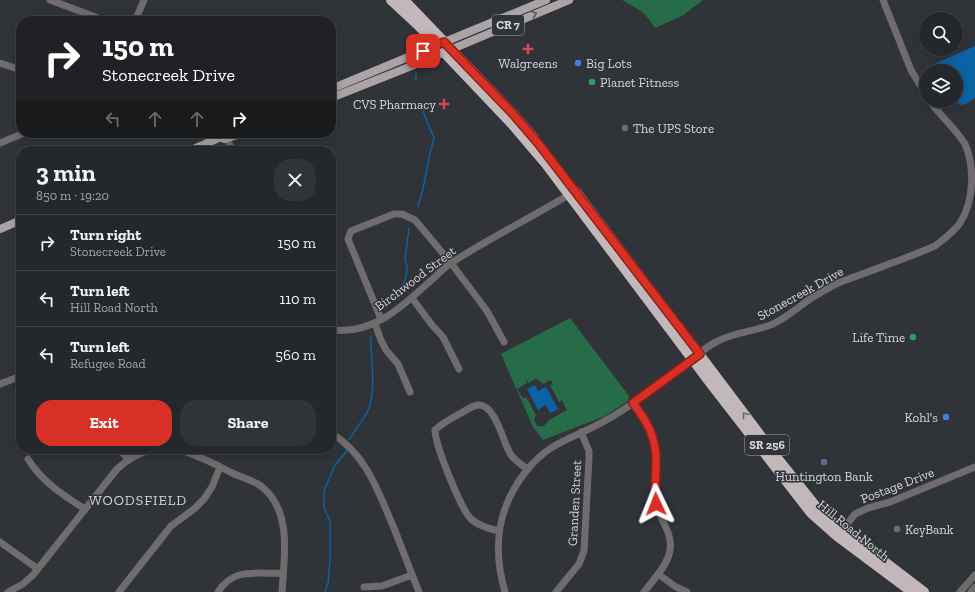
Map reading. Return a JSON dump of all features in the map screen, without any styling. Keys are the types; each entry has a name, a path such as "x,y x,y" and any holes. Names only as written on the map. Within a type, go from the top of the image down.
{"highway":[{"name":"Hill Road North","path":"391,0 444,47 514,115 538,143 696,356 795,494 811,513 924,592"},
{"name":"Hill Road North","path":"404,0 529,142 696,356"},
{"name":"Hill Road North","path":"839,533 912,592"}],"main road":[{"name":"CR 7","path":"444,47 506,22 521,15 525,8 546,0"},
{"name":"CR 7","path":"336,87 373,70 444,47 569,0"},
{"path":"336,96 350,90 352,85 444,47"},
{"path":"201,146 222,138"},
{"path":"0,229 16,222"}],"street":[{"path":"50,0 93,16"},
{"path":"137,16 144,0"},
{"path":"883,0 911,70 919,83"},
{"path":"0,63 16,68"},
{"name":"Stonecreek Drive","path":"505,592 498,564 498,548 499,531 505,507 511,494 528,469 548,450 560,442 607,420 633,403 716,342 734,334 757,330 785,318 814,297 836,284 935,246 960,223 970,200 973,186 973,172 970,157 965,144 956,131 935,108"},
{"path":"0,142 16,136"},
{"path":"209,138 211,142"},
{"name":"Birchwood Street","path":"336,330 357,330 378,321 400,308 451,263 570,194"},
{"path":"410,392 398,364 386,350 380,338 378,321 348,238 351,231 394,214 402,214 415,220 451,263 487,311 504,342"},
{"path":"412,298 443,337 459,368"},
{"path":"0,384 16,378"},
{"path":"633,403 646,420 652,433 656,454 656,504 670,537 668,558 644,592"},
{"path":"499,531 486,528 477,523 466,513 437,444 435,430 440,425 471,407 479,405 484,407 490,410 494,417 511,455 521,465 528,469"},
{"name":"Granden Street","path":"556,592 579,564 584,550 590,458 589,451 581,432"},
{"path":"336,436 353,450 370,473 419,592"},
{"path":"124,454 128,459"},
{"path":"8,592 22,584 38,569 117,468 137,454"},
{"path":"191,454 259,485 264,489 276,505 280,512 285,533 282,592"},
{"path":"28,459 36,471 46,481 85,509"},
{"path":"119,592 171,526 194,509 204,499 212,487 220,467"},
{"name":"Postage Drive","path":"839,533 856,514 868,508 890,502 975,468"},
{"path":"0,542 38,569"},
{"path":"218,592 229,580 242,574 283,574"},
{"path":"364,587 382,586 412,574"},
{"path":"658,574 676,587 687,592"},
{"path":"960,592 975,575"},
{"path":"971,592 975,587"}],"green space":[{"path":"622,0 703,0 682,16 655,28 641,11"},
{"path":"570,318 629,396 628,401 605,416 543,440 533,427 501,354","holes":["525,378 529,383 536,378 543,384 551,380 553,384 550,385 559,402 562,400 567,410 549,420 544,426 537,426 534,419 536,415 526,397 523,399 517,389 527,383"]}],"water":[{"path":"975,46 975,98 963,104 963,64 936,64 952,56 963,56 963,51"},
{"path":"535,385 538,391 546,387 558,409 550,413 546,405 538,410 527,389"}],"waterway":[{"path":"416,74 416,80"},
{"path":"418,206 434,138 420,104"},
{"path":"395,297 402,287 407,272 405,259 409,228"},
{"path":"349,440 365,417 371,403 373,379 371,337"},
{"path":"325,592 328,583 330,560 330,521 324,508 324,491 335,465 346,452 347,448"}],"place":[{"name":"Walgreens","path":"528,49"},
{"name":"Big Lots","path":"578,63"},
{"name":"Planet Fitness","path":"592,82"},
{"name":"CVS Pharmacy","path":"444,104"},
{"name":"The UPS Store","path":"625,128"},
{"name":"Life Time","path":"913,337"},
{"name":"Kohl's","path":"946,417"},
{"name":"Huntington Bank","path":"824,462"},
{"name":"KeyBank","path":"897,529"}],"district":[{"name":"WOODSFIELD","path":"138,500"}],"route":[{"path":"423,51 444,42 514,115 546,153 700,354 633,403 646,420 655,443 656,504"}]}
